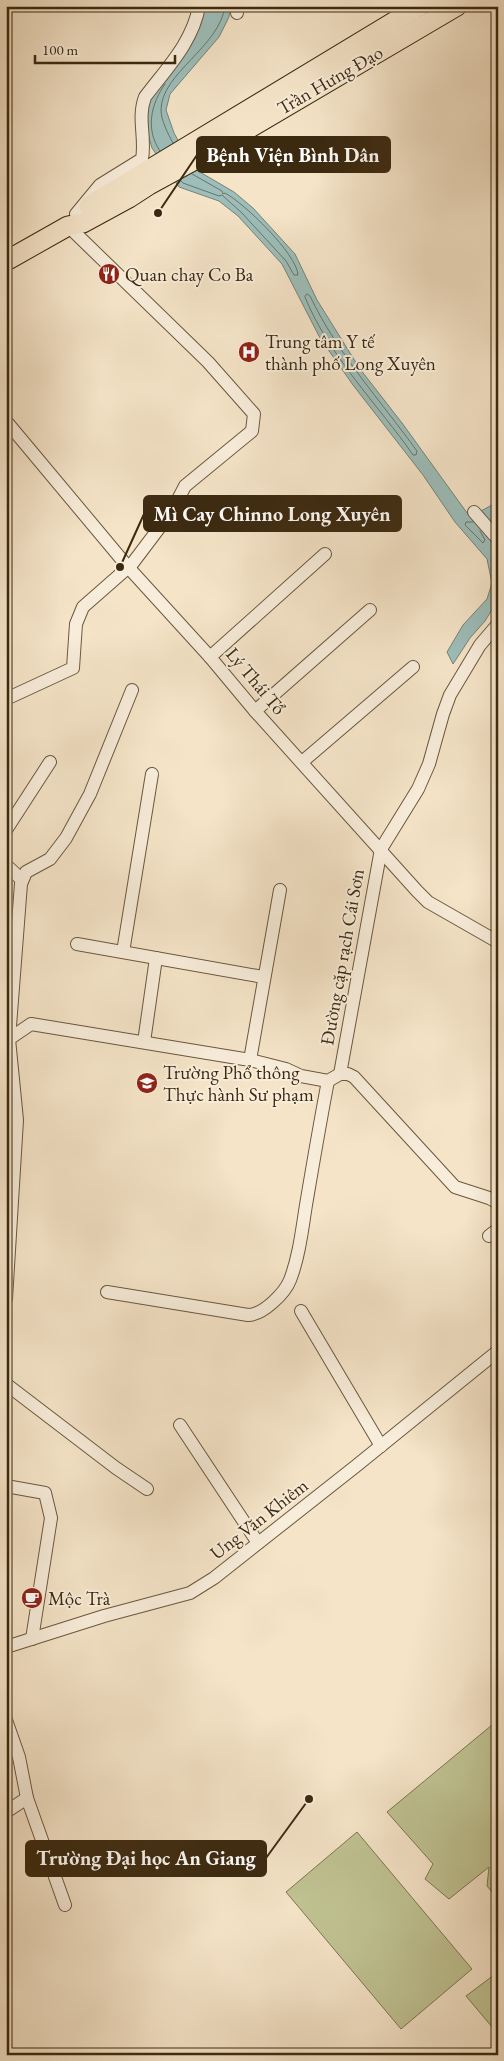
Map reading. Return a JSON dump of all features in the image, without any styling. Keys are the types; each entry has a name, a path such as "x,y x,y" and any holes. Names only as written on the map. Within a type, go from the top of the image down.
{"highway":[{"name":"Trần Hưng Đạo","path":"205,146 420,6"},
{"name":"Trần Hưng Đạo","path":"205,146 457,6"},
{"path":"6,262 72,220 205,146"}],"street":[{"path":"6,699 73,668 76,624 83,607 128,568 172,511 185,486 252,431 254,414 208,362 72,220 100,185 142,159 141,123 143,102 190,37 197,19 199,6"},
{"name":"Lý Thái Tổ","path":"6,421 128,568 210,657 255,711 428,902 498,942"},
{"path":"474,512 495,534"},
{"path":"210,657 325,554"},
{"path":"255,711 370,610"},
{"name":"Đường cặp rạch Cái Sơn","path":"328,1081 340,1074 381,849 418,789 429,764 450,695 480,645 498,624"},
{"path":"302,762 413,667"},
{"path":"6,1299 17,1120 8,1039 22,880 26,872 50,859 66,838 90,794 132,690"},
{"path":"6,830 50,762"},
{"path":"124,952 152,774"},
{"path":"6,865 22,880"},
{"path":"250,1060 263,977 280,890"},
{"path":"77,944 263,977"},
{"path":"144,1042 156,958"},
{"path":"8,1039 31,1024 250,1060 286,1069 301,1076 328,1081 292,1275 285,1288 266,1308 254,1315 248,1315 107,1292"},
{"path":"340,1074 348,1074 354,1077 455,1187 489,1198 498,1203"},
{"path":"301,1310 381,1446"},
{"name":"Ung Văn Khiêm","path":"6,1647 104,1616 190,1593 214,1578 498,1351"},
{"path":"6,1384 116,1468 147,1489"},
{"path":"180,1425 258,1543"},
{"path":"6,1486 45,1493 50,1512 51,1518 32,1639"},
{"path":"6,1720 19,1756 27,1798 65,1905"},
{"path":"6,1812 27,1798"}],"green space":[{"path":"498,1720 498,1899 487,1886 489,1867 449,1899 425,1879 433,1864 387,1812"},
{"path":"357,1832 472,1969 401,2029 286,1892"},
{"path":"498,1972 498,2034 466,1996"}],"water":[{"path":"205,6 230,6 229,17 219,37 170,94 166,110 174,133 193,168 234,192 253,208 295,254 317,300 360,369 470,517 492,505 498,496 498,514 485,529 498,556 498,600 453,664 447,652 463,625 487,599 492,583 487,559 455,522 423,475 353,385 320,338 282,264 238,216 219,201 179,187 152,148 146,127 147,107 155,90 191,39"}],"place":[{"name":"Bệnh Viện Bình Dân","path":"158,213"},
{"name":"Quan chay Co Ba","path":"109,274"},
{"name":"Trung tâm Y tế thành phố Long Xuyên","path":"249,352"},
{"name":"Mì Cay Chinno Long Xuyên","path":"120,567"},
{"name":"Trường Phổ thông Thực hành Sư phạm","path":"147,1083"},
{"name":"Mộc Trà","path":"32,1598"},
{"name":"Trường Đại học An Giang","path":"309,1799"}]}
